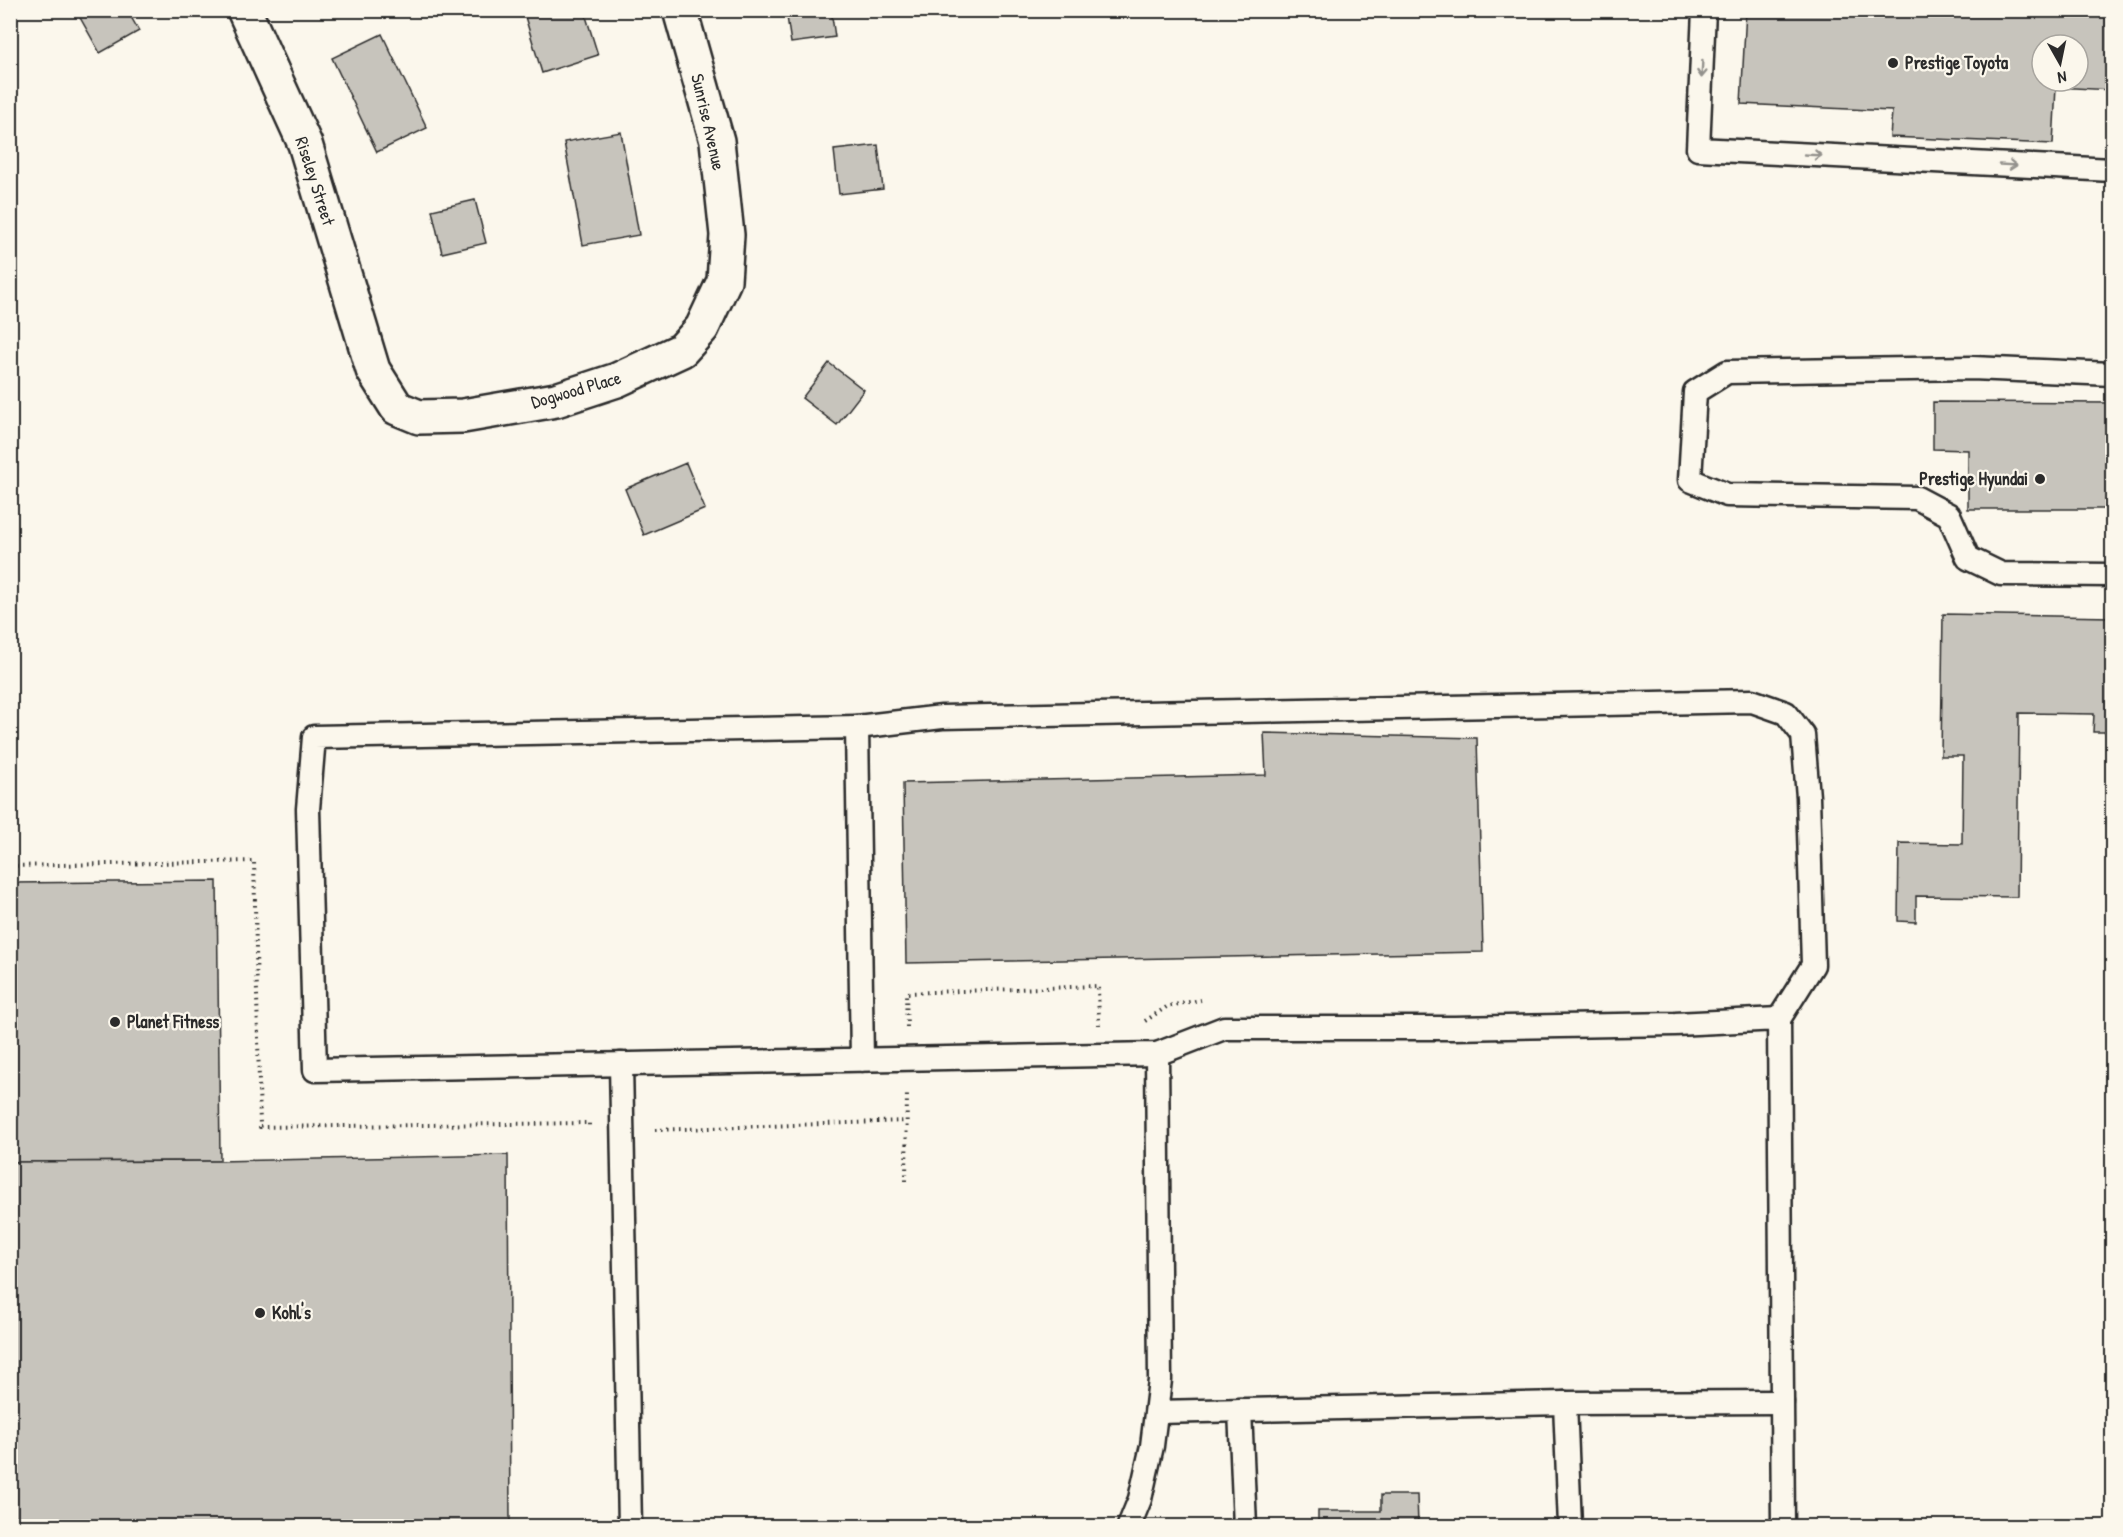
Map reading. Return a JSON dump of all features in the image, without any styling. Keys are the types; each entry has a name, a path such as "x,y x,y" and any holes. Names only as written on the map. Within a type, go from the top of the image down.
{"street":[{"name":"Riseley Street","path":"244,10 305,144 370,359"},
{"name":"Sunrise Avenue","path":"680,10 717,141 727,235"},
{"name":"Dogwood Place","path":"370,359 373,370 397,408 419,417 463,416 556,400 617,380 682,350 702,328 724,281 727,235"}],"lane":[{"path":"1704,10 1698,148 2112,170"},
{"path":"2112,374 1972,368 1727,372 1695,392 1690,480 1727,495 1917,498 1949,515 1968,558 2001,574 2112,575"},
{"path":"1779,1019 1454,1029 1224,1028 1157,1054 315,1070 308,809 314,736 857,727 942,717 1752,701 1786,713 1803,735 1808,797 1813,965 1779,1019 1783,1527"},
{"path":"857,727 862,1060"},
{"path":"1129,1527 1140,1499 1152,1446 1160,1380 1157,1054"},
{"path":"621,1064 630,1527"},
{"path":"1157,1412 1565,1403 1782,1402"},
{"path":"1565,1403 1570,1527"},
{"path":"1240,1410 1245,1527"}],"path":[{"path":"10,866 254,861 260,1127 589,1123 589,1134 906,1121"}],"building":[{"path":"85,10 127,10 139,31 100,53 78,14"},
{"path":"523,10 584,10 598,55 542,73"},
{"path":"786,10 831,10 835,37 791,43"},
{"name":"Prestige Toyota","path":"1746,10 2112,10 2112,90 2090,89 2090,33 2030,33 2030,93 2056,93 2053,144 1890,137 1892,111 1741,104"},
{"path":"382,34 427,128 377,152 332,58"},
{"path":"621,132 639,235 583,245 564,142"},
{"path":"878,145 883,189 839,194 834,150"},
{"path":"475,200 486,243 442,253 432,210"},
{"path":"829,363 864,390 837,425 802,398"},
{"name":"Prestige Hyundai","path":"1933,402 2112,403 2112,509 1968,509 1968,450 1933,449"},
{"path":"686,463 705,509 644,535 625,489"},
{"path":"1943,614 2112,617 2112,732 2093,732 2094,714 2019,713 2017,897 1916,896 1916,922 1898,921 1899,843 1962,844 1963,756 1941,756"},
{"path":"1264,733 1477,738 1483,952 906,963 903,783 1266,775"},
{"name":"Planet Fitness","path":"217,881 220,1161 10,1162 10,883"},
{"name":"Kohl's","path":"508,1155 510,1526 11,1526 10,1162 220,1161"},
{"path":"1381,1495 1417,1495 1418,1525 1470,1526 1318,1526 1318,1511 1381,1511"}],"place":[{"name":"Prestige Toyota","path":"1893,63"},
{"name":"Prestige Hyundai","path":"2040,479"},
{"name":"Planet Fitness","path":"115,1022"},
{"name":"Kohl's","path":"260,1313"}]}
